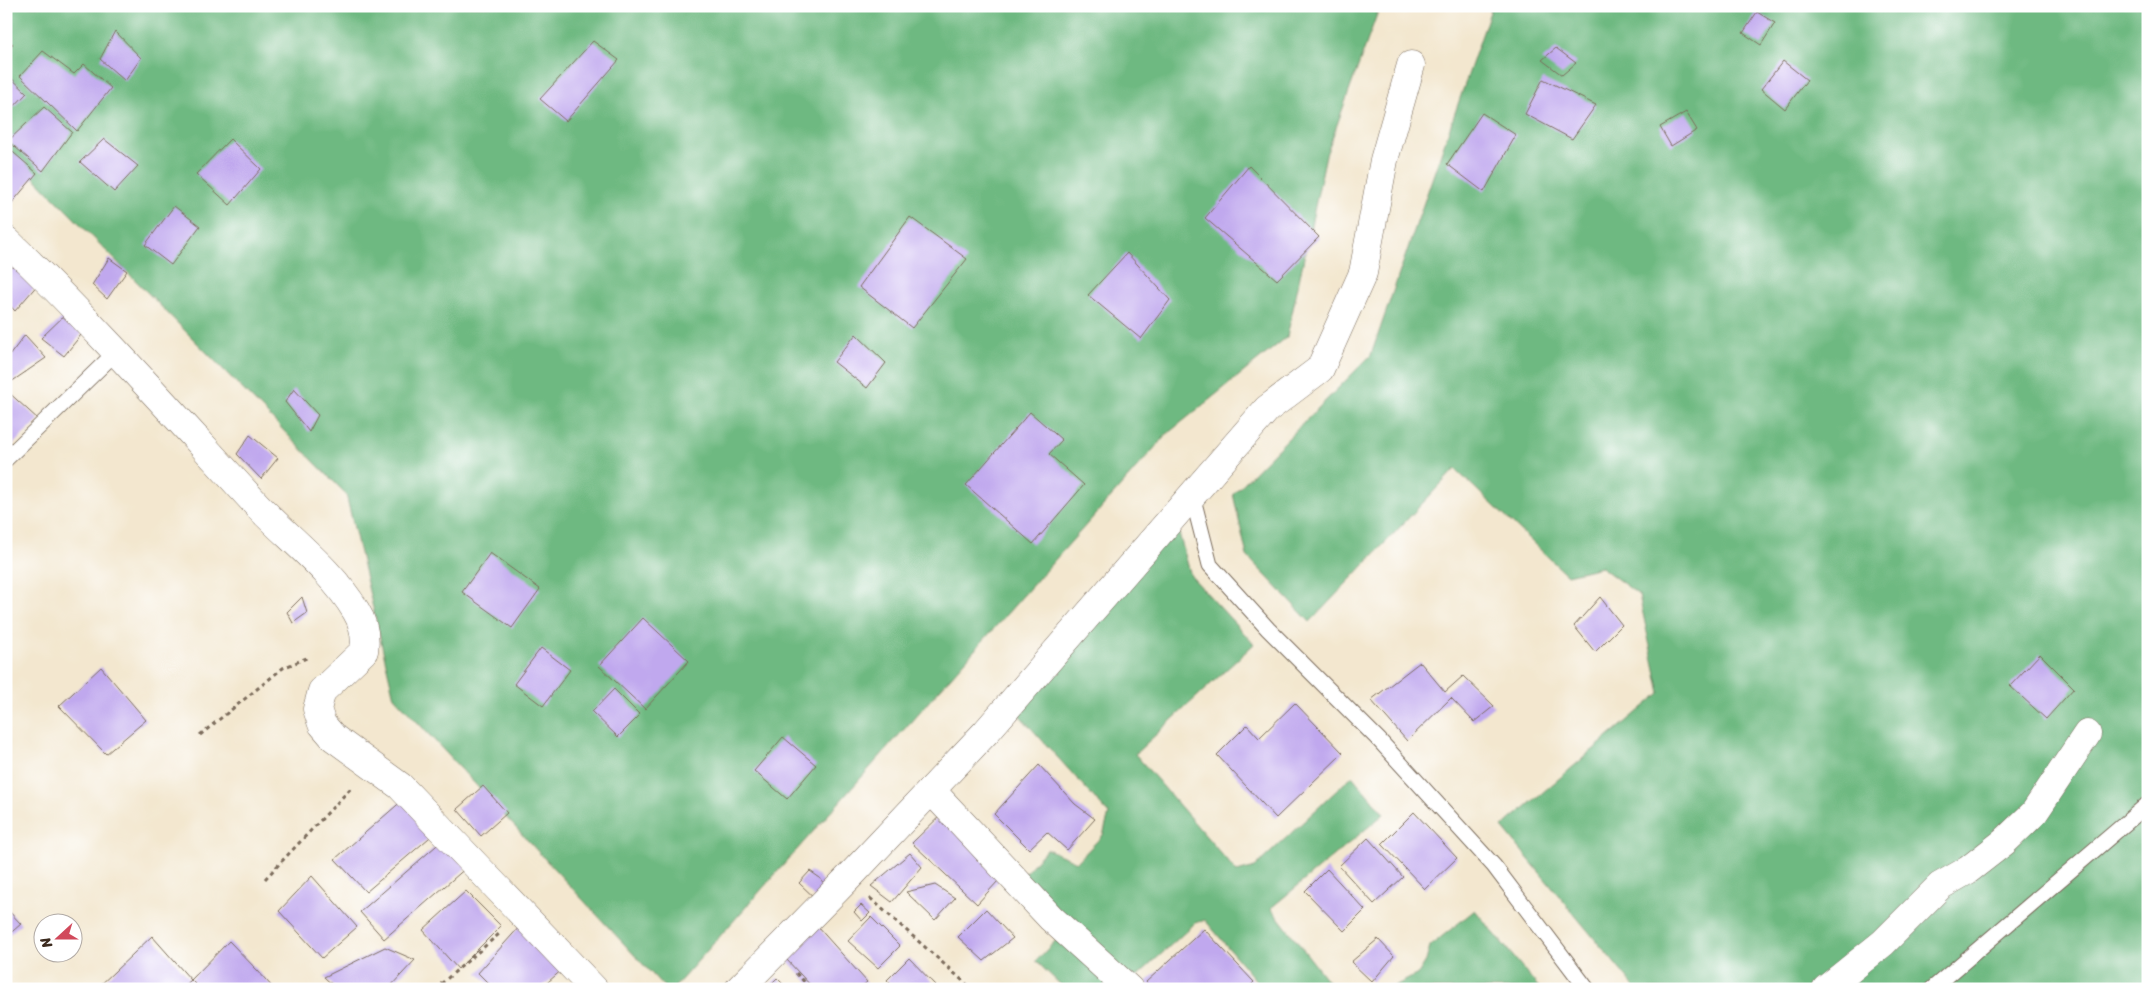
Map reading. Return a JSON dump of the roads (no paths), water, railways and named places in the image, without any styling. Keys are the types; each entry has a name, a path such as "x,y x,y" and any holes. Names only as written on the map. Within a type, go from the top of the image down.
{"street":[{"path":"739,989 851,875 986,732 1267,409 1320,369 1362,273 1384,160 1410,65"},
{"path":"6,240 52,284 265,513 338,586 357,613 366,635 364,651 322,691 318,709 322,724 328,731 372,766 400,786 594,989"},
{"path":"1826,989 1883,943 1940,886 1968,870 2004,842 2034,813 2087,734"},
{"path":"931,790 1050,918 1129,989"}],"lane":[{"path":"6,459 116,352"},
{"path":"1192,495 1210,565 1268,629 1379,740 1494,866 1587,989"},
{"path":"1932,989 2148,804"}]}
